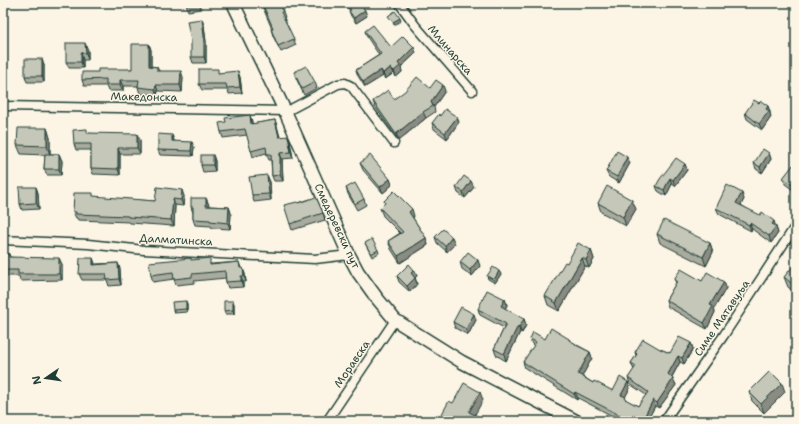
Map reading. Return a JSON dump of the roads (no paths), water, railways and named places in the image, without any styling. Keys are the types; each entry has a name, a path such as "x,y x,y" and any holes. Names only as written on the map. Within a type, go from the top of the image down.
{"street":[{"name":"Смедеревски пут","path":"232,3 285,111 349,255 358,272 376,297 396,320 462,362 576,421"},
{"name":"Млинарска","path":"399,3 415,25 472,91"},
{"path":"285,111 291,110 338,84 345,83 351,86 394,143"},
{"name":"Македонска","path":"3,106 285,111"},
{"name":"Симе Матавуља","path":"664,421 724,335 796,225"},
{"name":"Далматинска","path":"3,240 88,244 144,250 315,258 349,255"},
{"name":"Моравска","path":"327,421 396,320"}]}
